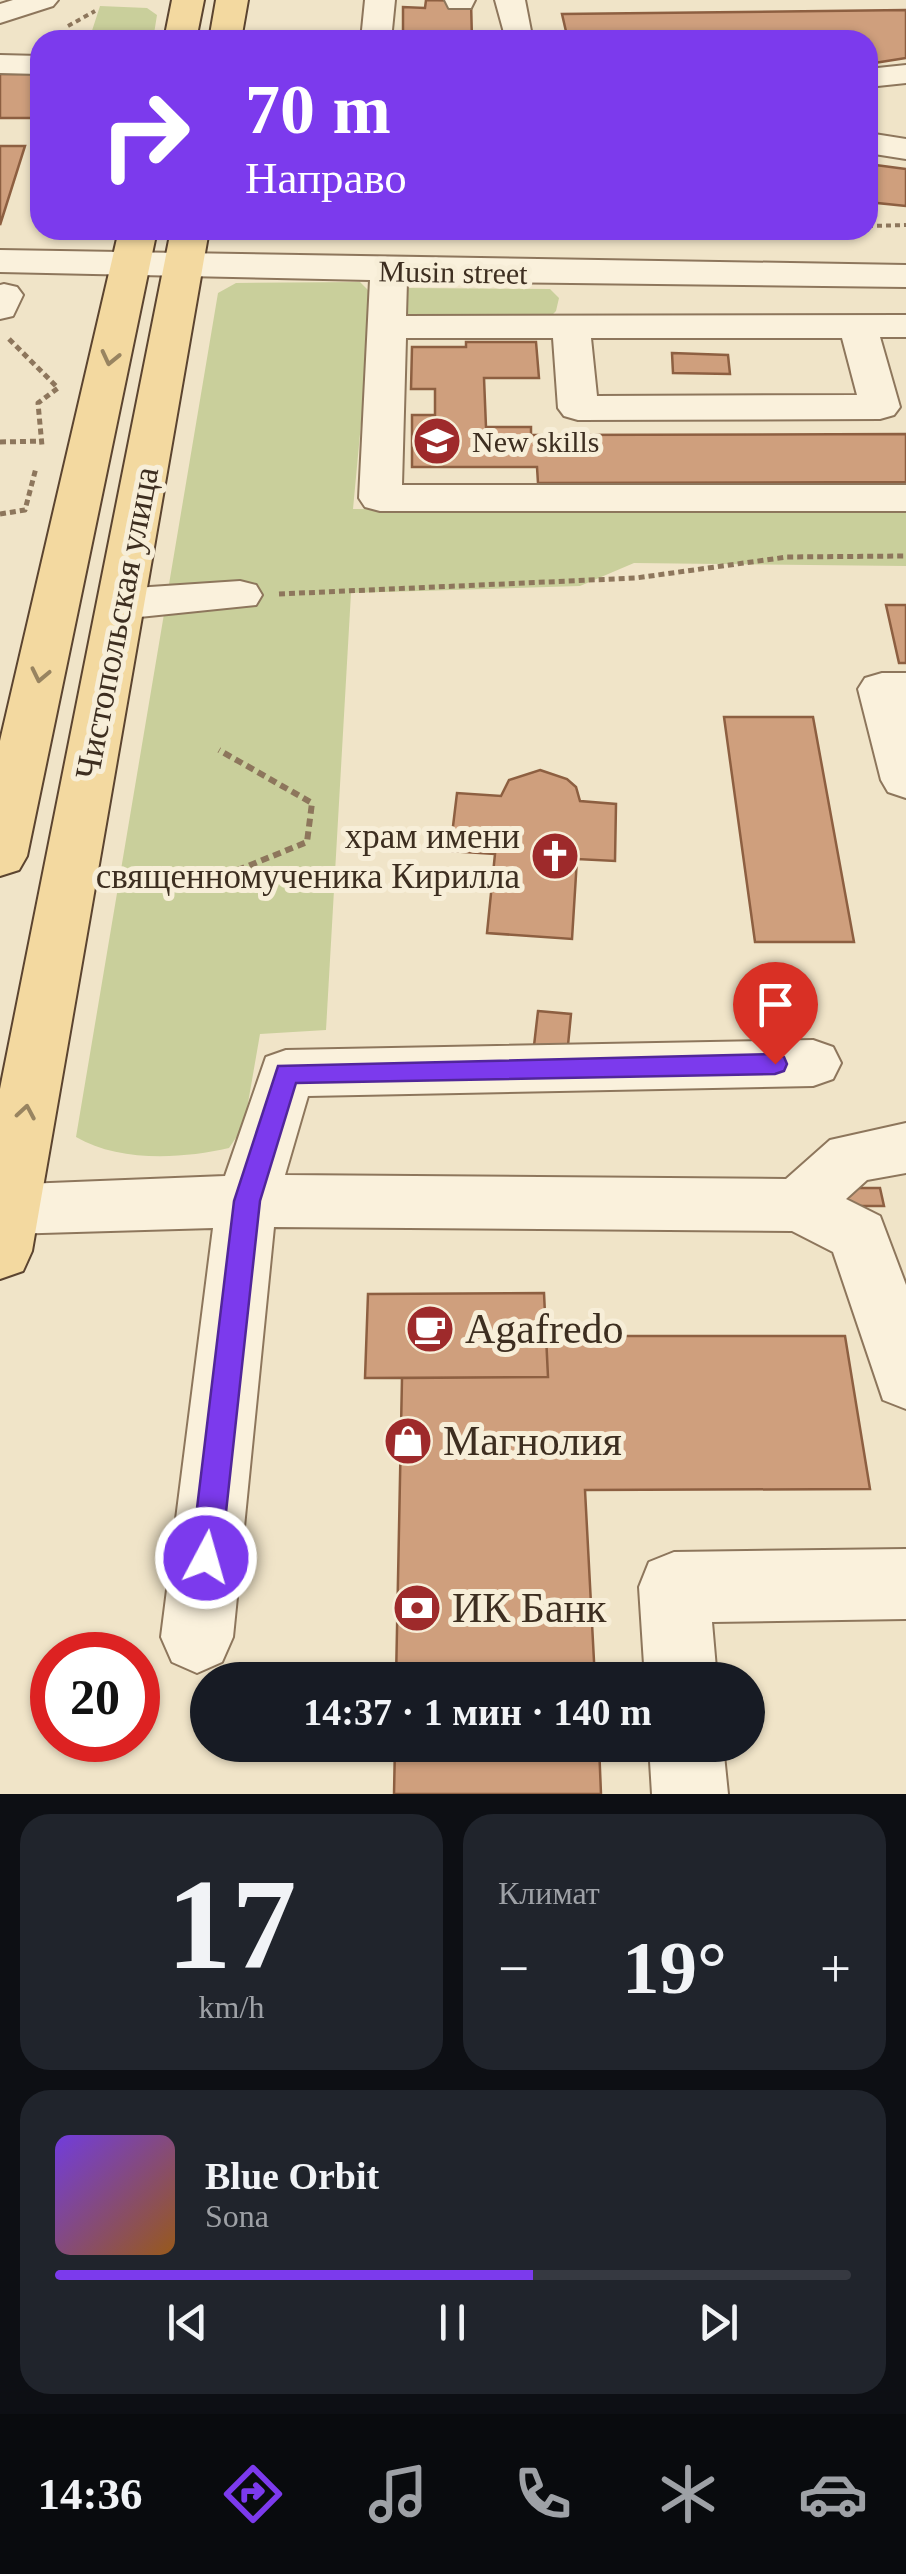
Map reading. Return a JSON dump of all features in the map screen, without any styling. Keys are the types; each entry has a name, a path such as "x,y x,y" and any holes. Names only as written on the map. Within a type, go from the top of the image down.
{"main road":[{"path":"182,30 188,0"},
{"path":"226,30 232,0"},
{"name":"Чистопольская улица","path":"0,855 134,246"},
{"name":"Чистопольская улица","path":"4,1230 186,246"}],"street":[{"path":"0,14 42,0"},
{"path":"377,30 380,0"},
{"path":"510,0 516,30"},
{"path":"0,64 30,64"},
{"path":"878,77 906,74"},
{"path":"878,144 906,148"},
{"path":"363,240 388,327 380,498 906,498"},
{"name":"Musin street","path":"4,297 134,246 186,246 374,272 533,257 906,276"},
{"path":"572,326 578,408 880,407 858,326"},
{"path":"388,327 906,326"},
{"path":"120,604 240,595"},
{"path":"906,689 882,689 906,780"},
{"path":"197,1636 247,1201 286,1073 813,1063"},
{"path":"798,1205 851,1158 906,1148"},
{"path":"4,1230 247,1201 798,1205 858,1236 894,1305 906,1379"},
{"path":"680,1662 674,1587 906,1584"},
{"path":"687,1762 690,1794"}],"path":[{"path":"878,226 906,225"},
{"path":"0,514 25,510 43,441 38,403 58,388 9,338 4,297"},
{"path":"0,442 43,441"},
{"path":"240,595 636,578 787,557 906,556"},
{"path":"201,885 307,842 312,803 220,750"}],"green space":[{"path":"100,6 147,8 157,15 155,30 92,30"},
{"path":"360,282 373,295 353,509 906,513 906,566 634,563 580,586 351,593 326,1030 260,1034 244,1126 229,1148 171,1156 111,1151 76,1137 218,293 236,283"},
{"path":"550,289 559,298 556,311 549,318 424,318 406,315 396,308 398,290"}],"building":[{"path":"426,0 471,1 472,30 403,30 403,7 425,8"},
{"path":"906,10 906,58 878,62 878,30 566,30 562,14"},
{"path":"0,74 30,74 30,118 0,118"},
{"path":"0,146 25,146 0,225"},
{"path":"878,165 906,169 906,206 878,203"},
{"path":"466,342 536,342 539,378 484,378 486,427 531,427 531,435 906,434 906,482 538,483 537,467 412,467 412,415 435,415 435,389 411,389 412,347 466,347"},
{"path":"672,353 728,355 730,374 673,373"},
{"path":"886,605 906,605 906,663 899,663"},
{"path":"724,717 813,717 854,942 755,942"},
{"name":"храм имени священномученика Кирилла","path":"540,770 567,779 576,787 580,801 616,804 615,861 577,859 572,939 487,933 495,854 450,851 457,793 501,796 509,780"},
{"path":"538,1011 571,1014 566,1066 532,1063"},
{"path":"840,1188 880,1188 884,1206 843,1206"},
{"path":"544,1293 548,1377 365,1378 368,1294"},
{"path":"546,1336 845,1336 870,1489 585,1490 594,1662 396,1662 402,1378 548,1377"},
{"path":"395,1762 600,1762 601,1794 394,1794"}],"place":[{"name":"New skills","path":"437,441"},
{"name":"храм имени священномученика Кирилла","path":"555,856"},
{"name":"Agafredo","path":"430,1329"},
{"name":"Магнолия","path":"408,1441"},
{"name":"ИК Банк","path":"417,1608"}],"route":[{"path":"206,1558 247,1201 286,1073 775,1064"}]}
